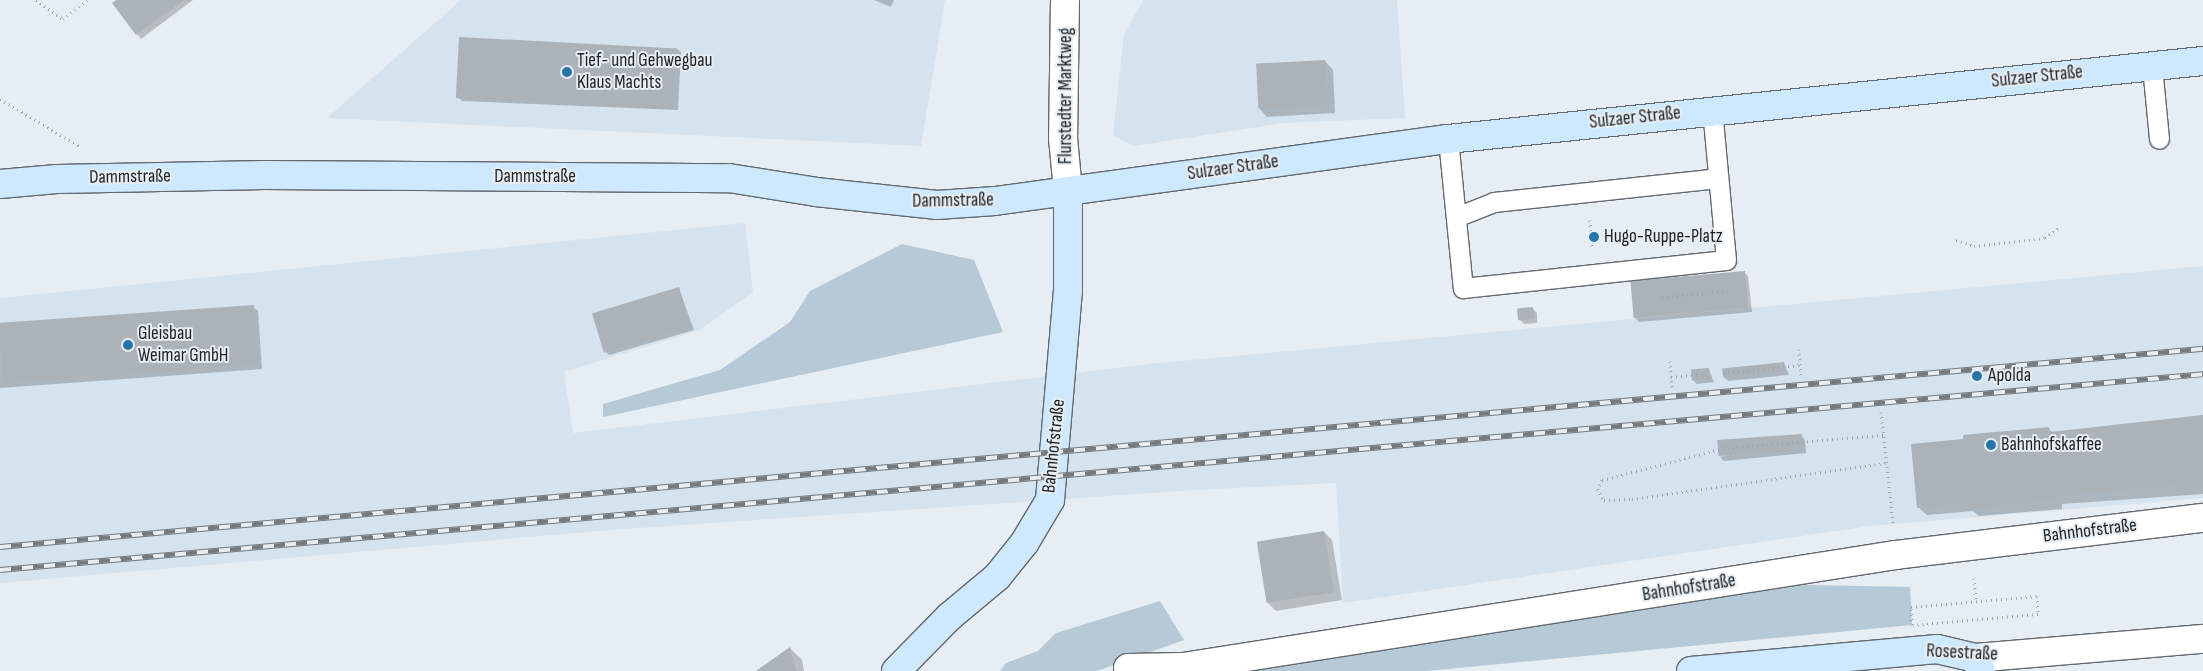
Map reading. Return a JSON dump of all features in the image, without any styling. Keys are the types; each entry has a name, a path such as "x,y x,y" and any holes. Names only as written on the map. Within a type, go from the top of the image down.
{"main road":[{"name":"Sulzaer Straße","path":"1068,191 1448,139 1712,110 2203,61"},
{"name":"Dammstraße","path":"0,184 57,179 266,175 730,178 816,192 938,205 1068,191"},
{"name":"Bahnhofstraße","path":"896,671 949,617 997,577 1025,542 1050,500 1068,292 1068,191"},
{"name":"Rosestraße","path":"1691,671 1937,649 1978,664"}],"street":[{"name":"Flurstedter Marktweg","path":"1066,0 1063,138 1068,191"},
{"name":"Bahnhofstraße","path":"1128,668 1180,669 1896,555 2203,518"},
{"name":"Rosestraße","path":"1978,664 2203,639"}],"lane":[{"path":"2152,66 2159,139"},
{"path":"1448,139 1463,288 1726,260 1712,110"},
{"path":"1456,217 1494,202 1718,178"}],"path":[{"path":"36,0 63,19 88,0"},
{"path":"0,99 83,149"},
{"path":"1956,240 1974,246 2045,238 2060,227"},
{"path":"1659,297 1724,291"},
{"path":"1651,298 1708,293"},
{"path":"1799,349 1801,378"},
{"path":"1670,361 1672,390"},
{"path":"1723,372 1800,365"},
{"path":"1671,377 1700,374"},
{"path":"1881,412 1896,555"},
{"path":"1883,434 1724,448 1602,480 1597,489 1604,500 1632,499 1886,463"},
{"path":"1974,573 1976,601"},
{"path":"1912,625 1911,607 2037,596 2038,614 1947,621"}],"shaded area":[{"path":"461,0 945,0 921,146 327,118"},
{"path":"1143,0 1397,0 1405,118 1283,123 1134,146 1113,135 1124,34"},
{"path":"745,223 753,292 700,330 564,372 573,433 1159,363 2203,266 2203,498 1870,526 1343,603 1336,483 1196,490 610,530 0,583 0,298"},
{"path":"902,244 974,260 1003,332 603,417 603,404 720,370 790,322 810,291"},
{"path":"1759,586 1910,587 1912,625 1426,671 1238,671"},
{"path":"1160,601 1184,640 1097,671 1000,671 1006,663 1038,651 1056,633"}],"building":[{"path":"116,0 184,0 136,35 112,3"},
{"name":"Tief- und Gehwegbau Klaus Machts","path":"459,37 677,48 674,109 456,98"},
{"path":"1325,60 1327,105 1258,109 1256,64"},
{"path":"1745,271 1748,308 1634,318 1630,281"},
{"path":"679,287 691,326 604,353 592,314"},
{"name":"Gleisbau Weimar GmbH","path":"254,305 258,365 4,383 0,323"},
{"path":"1533,307 1534,319 1518,320 1517,308"},
{"path":"1784,362 1785,371 1723,377 1722,368"},
{"path":"1709,368 1710,379 1692,381 1691,370"},
{"path":"2203,415 2203,486 2179,489 2179,485 2054,496 2054,500 1969,509 1969,503 1917,508 1911,444 1963,439 1963,435 2049,427 2050,432"},
{"path":"1802,434 1803,450 1718,456 1717,440"},
{"path":"1324,531 1334,592 1267,603 1257,542"},
{"path":"790,647 796,671 756,671"}],"railway":[{"path":"0,547 2203,349"},
{"path":"0,570 2203,374"}],"place":[{"name":"Tief- und Gehwegbau Klaus Machts","path":"567,72"},
{"name":"Hugo-Ruppe-Platz","path":"1594,237"},
{"name":"Gleisbau Weimar GmbH","path":"128,345"},
{"name":"Apolda","path":"1977,376"},
{"name":"Bahnhofskaffee","path":"1991,445"}]}
